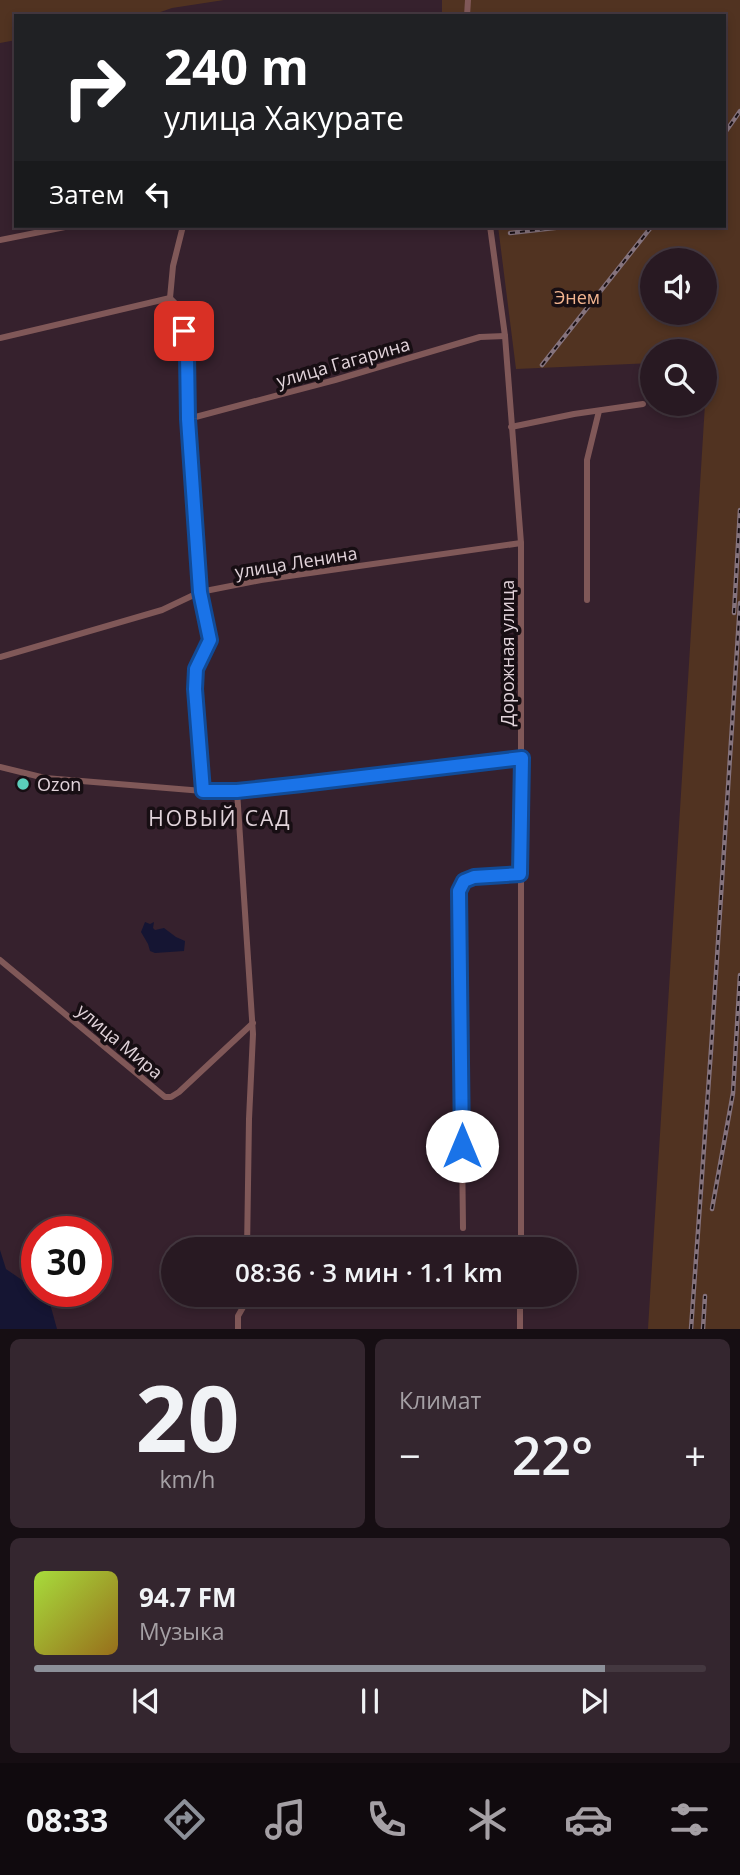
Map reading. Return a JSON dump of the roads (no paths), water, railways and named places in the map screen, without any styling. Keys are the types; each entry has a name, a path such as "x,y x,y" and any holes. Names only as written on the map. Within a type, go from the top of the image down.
{"street":[{"path":"0,240 60,228"},
{"path":"170,298 173,266 182,228"},
{"name":"Дорожная улица","path":"490,228 505,337 521,543 521,1237"},
{"path":"0,338 170,298"},
{"path":"170,298 180,308 187,354 188,419 200,592 210,640 196,669 195,689 203,791"},
{"name":"улица Гагарина","path":"188,419 335,380 480,337 505,337"},
{"path":"512,427 640,404"},
{"path":"587,600 587,460 598,411"},
{"name":"улица Ленина","path":"0,657 162,610 200,592 275,578 521,543"},
{"path":"0,767 45,778 203,791 237,791 522,758"},
{"path":"237,791 253,1023 247,1237"},
{"path":"463,1228 459,891 464,881 474,877 520,874"},
{"name":"улица Мира","path":"0,960 165,1097 171,1097 178,1092 253,1023"},
{"path":"238,1329 237,1316 243,1307"},
{"path":"520,1307 520,1329"}],"railway":[{"path":"726,131 740,111"},
{"path":"510,233 554,228"},
{"path":"542,365 650,228"},
{"path":"734,613 740,510"},
{"path":"691,1329 740,603"},
{"path":"712,1209 733,1093 740,975"},
{"path":"703,1329 705,1296"}],"place":[{"name":"Ozon","path":"23,784"}],"district":[{"name":"НОВЫЙ САД","path":"220,818"}],"park label":[{"name":"Энем","path":"577,297"}]}
